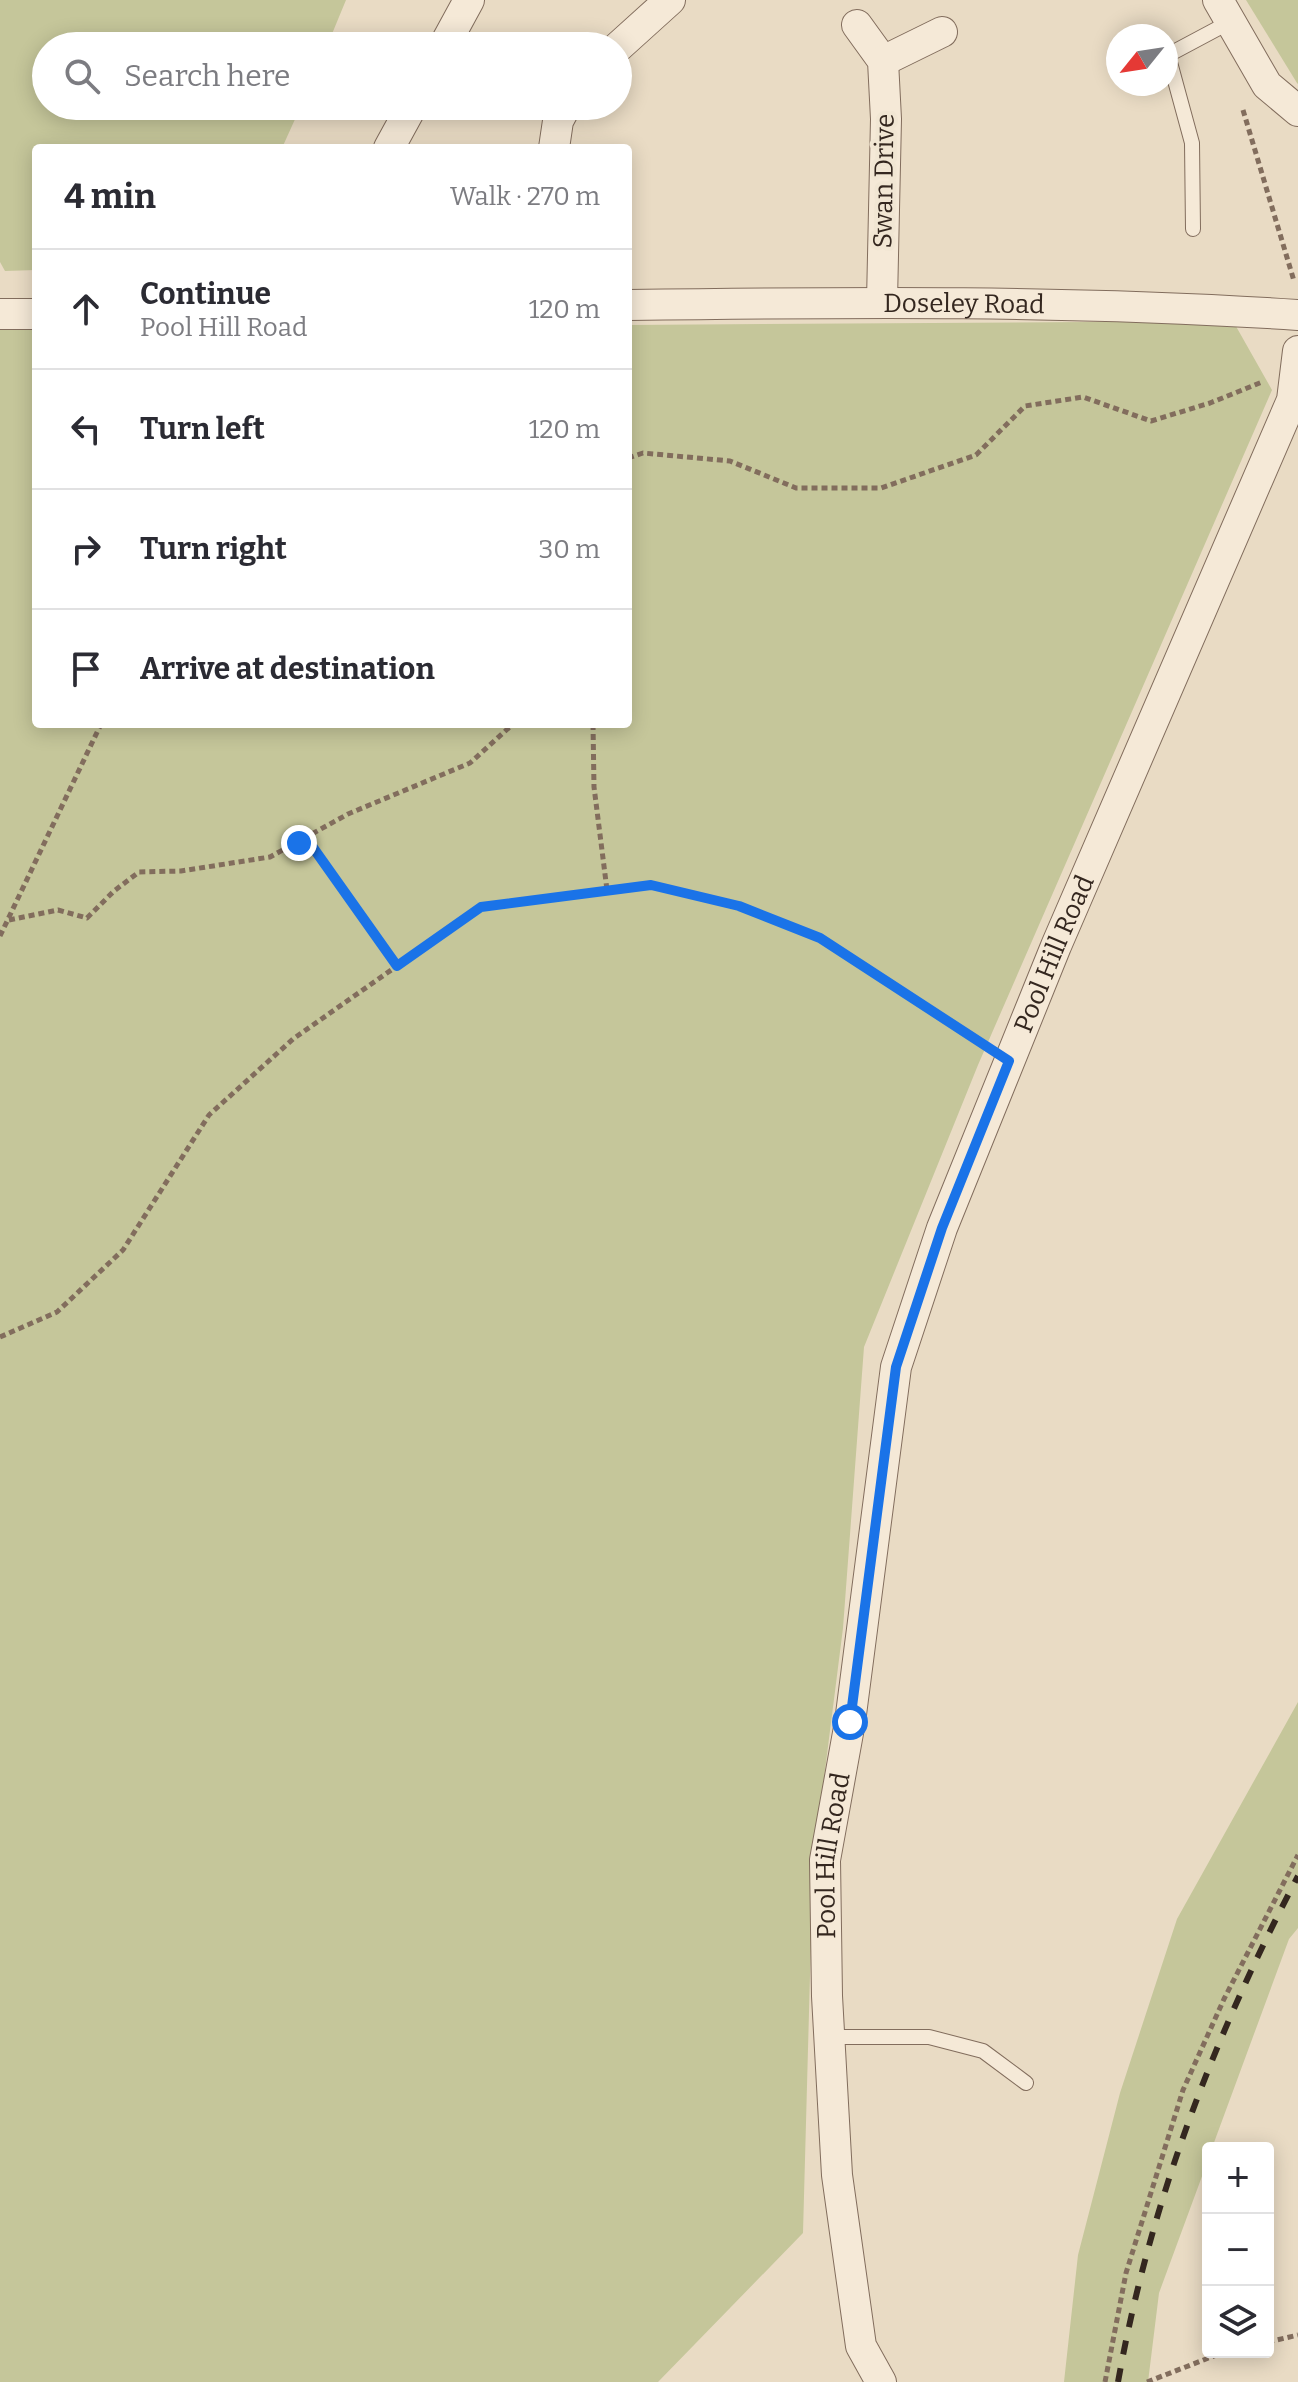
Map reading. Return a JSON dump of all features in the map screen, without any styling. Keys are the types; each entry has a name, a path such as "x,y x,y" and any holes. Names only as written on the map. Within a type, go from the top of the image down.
{"street":[{"path":"452,32 469,0"},
{"path":"632,34 670,0"},
{"path":"1223,11 1267,85 1298,111"},
{"path":"857,25 883,61 942,32"},
{"name":"Swan Drive","path":"882,301 886,119 883,61"},
{"path":"391,144 404,120"},
{"path":"555,144 559,120"},
{"name":"Doseley Road","path":"632,305 882,301 1159,306 1297,302"},
{"path":"0,314 32,314"},
{"name":"Pool Hill Road","path":"881,2382 861,2346 837,2175 829,2037 825,1860 850,1722 896,1367 942,1228 1009,1061 1292,400 1297,360"}],"lane":[{"path":"1193,229 1192,143 1168,55 1223,11"},
{"path":"829,2037 929,2037 983,2051 1026,2083"}],"path":[{"path":"1250,58 1234,82 1297,302"},
{"path":"632,457 643,453 730,461 796,488 881,488 976,455 1025,406 1083,397 1151,421 1210,403 1297,360"},
{"path":"0,936 99,728"},
{"path":"9,920 58,910 87,918 139,872 181,871 270,857 348,814 470,763 509,728"},
{"path":"593,728 594,787 607,890"},
{"path":"307,839 397,966"},
{"path":"0,1337 57,1312 123,1250 209,1115 293,1039 481,907 651,885 739,906 820,938 1009,1061"},
{"path":"1105,2382 1126,2273 1183,2090 1237,1972 1298,1855"},
{"path":"1274,2341 1298,2335"},
{"path":"1147,2382 1209,2358"}],"green space":[{"path":"0,0 346,0 333,32 32,32 32,120 295,120 284,144 32,144 32,270 5,271 0,262"},
{"path":"1246,0 1298,0 1298,84 1297,83"},
{"path":"1233,321 1272,390 978,1065 864,1347 843,1628 813,1865 803,2233 658,2382 0,2382 0,329 32,329 32,728 632,728 632,325"},
{"path":"1298,1702 1298,1928 1289,1939 1214,2142 1202,2142 1202,2176 1159,2293 1148,2382 1064,2382 1078,2255 1120,2093 1177,1919"}],"railway":[{"path":"1118,2382 1148,2250 1188,2122 1239,1997 1298,1876"}],"route":[{"path":"299,843 307,839 397,966 481,907 651,885 739,906 820,938 1009,1061 942,1228 896,1367 850,1722"}]}
